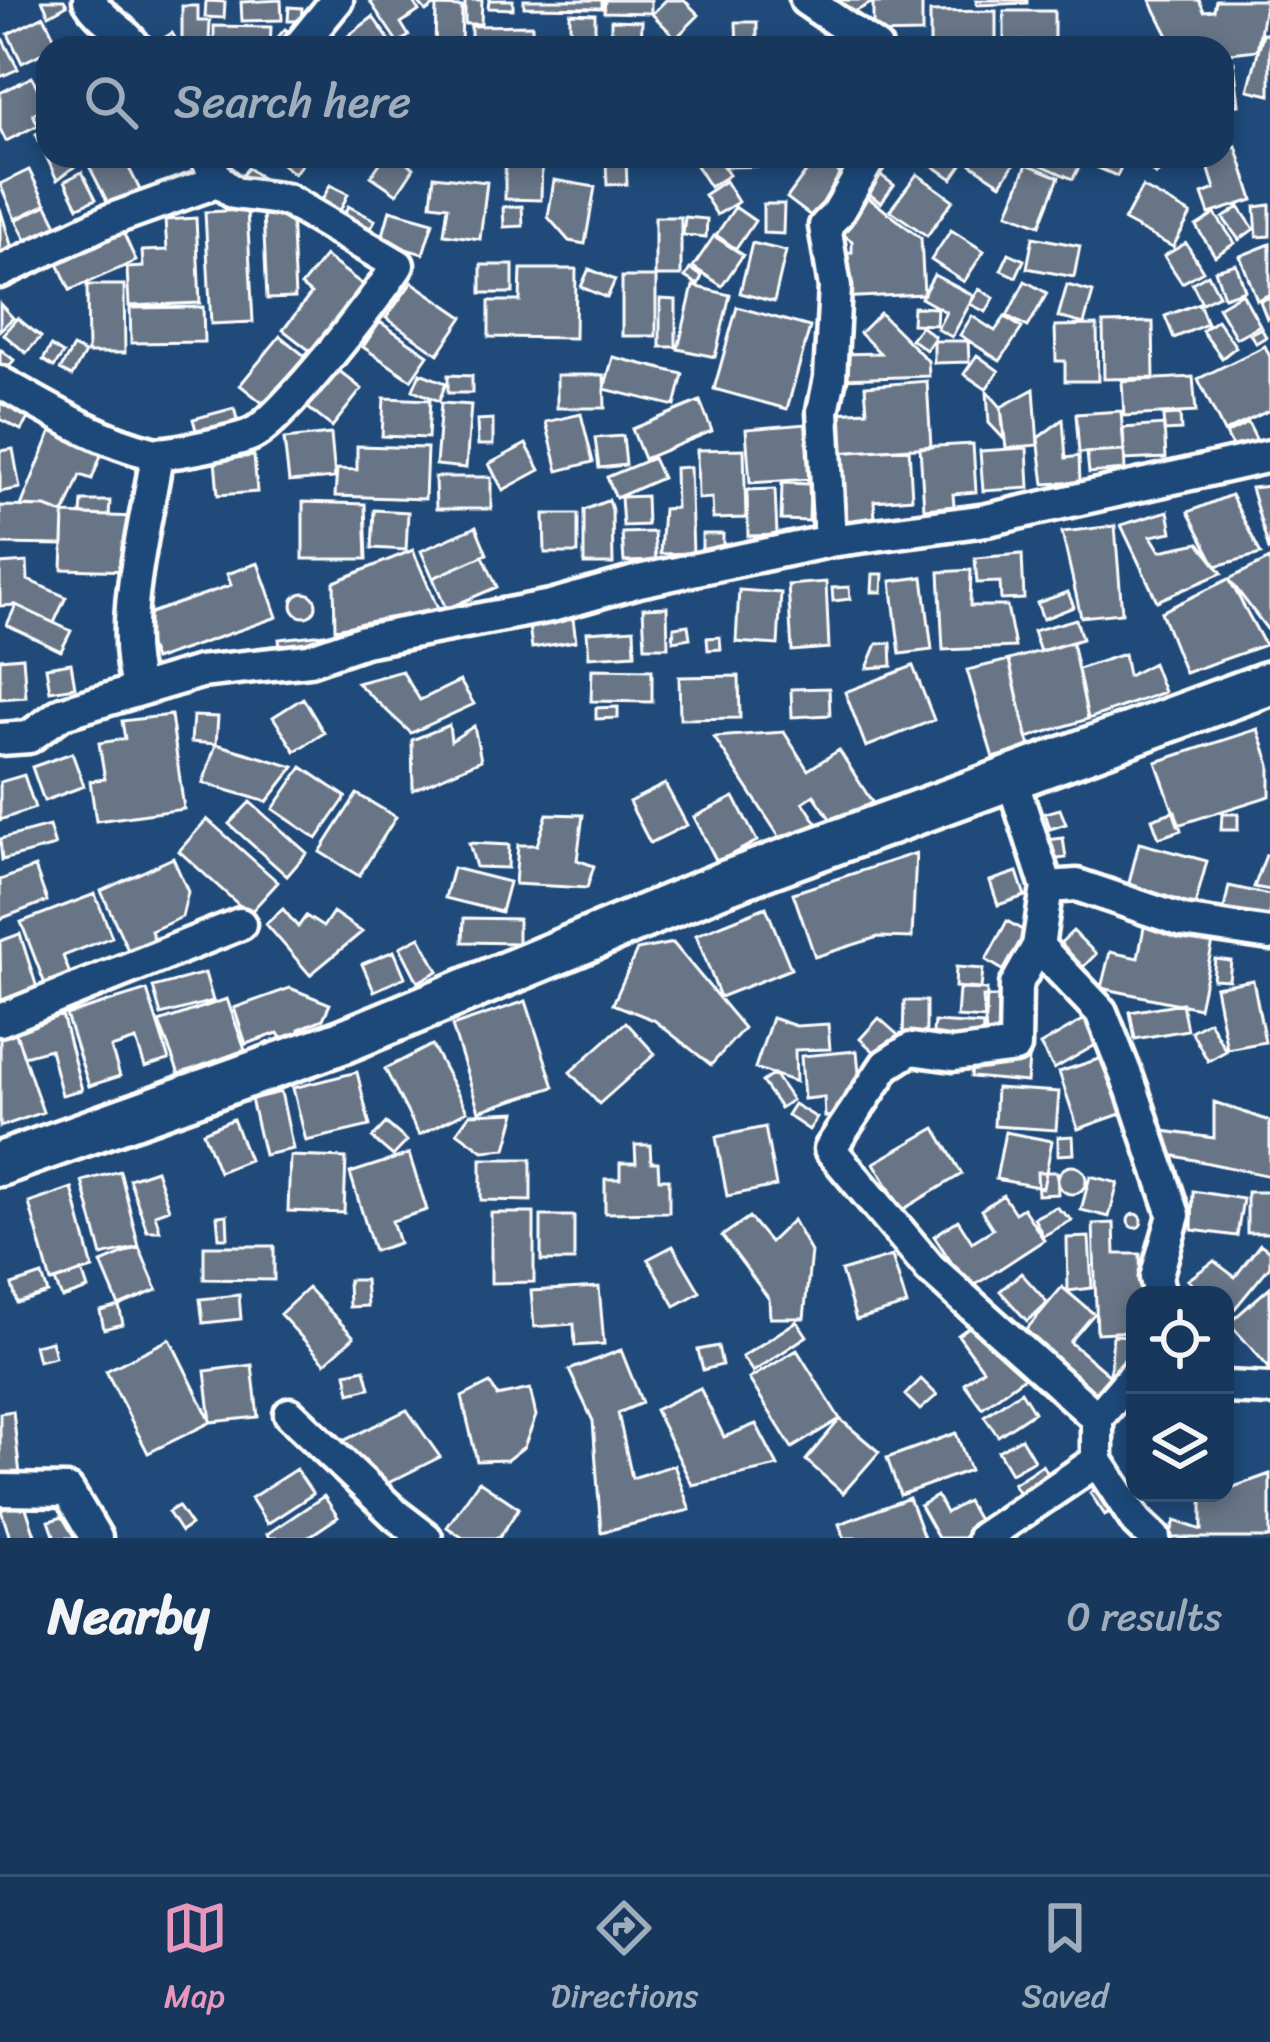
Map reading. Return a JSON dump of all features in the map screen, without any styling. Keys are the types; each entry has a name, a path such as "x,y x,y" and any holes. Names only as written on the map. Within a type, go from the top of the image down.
{"street":[{"path":"89,0 97,14 128,36"},
{"path":"308,36 337,0"},
{"path":"806,0 858,36"},
{"path":"0,272 208,168"},
{"path":"0,382 71,422 157,455 253,434 367,309 398,266 287,200 234,193 216,168"},
{"path":"830,542 823,411 830,378 835,287 825,226 864,168"},
{"path":"138,688 134,586 157,455"},
{"path":"0,739 29,736 62,713 200,672 309,660 364,641 551,606 639,581 830,542 987,520 1270,456"},
{"path":"0,1164 344,1041 724,883 1270,683"},
{"path":"1012,780 1047,886 1038,946 1016,985 1016,1047 953,1055 911,1049 886,1065 830,1149 930,1268 1096,1418"},
{"path":"1047,886 1077,886 1183,921 1270,934"},
{"path":"0,1020 240,924"},
{"path":"1038,946 1101,1012 1132,1090 1174,1215 1156,1278 1158,1286"},
{"path":"1126,1386 1096,1418 1097,1461 1136,1522 1154,1538"},
{"path":"1234,1387 1270,1389"},
{"path":"290,1414 396,1515 427,1538"},
{"path":"983,1538 1097,1461"},
{"path":"0,1490 68,1491 96,1538"}],"building":[{"path":"42,0 64,0 67,5 49,15"},
{"path":"281,0 282,20 242,21 241,2"},
{"path":"369,0 412,0 419,11 401,23 409,36 393,36"},
{"path":"416,0 442,0 426,12"},
{"path":"465,0 482,0 481,24 465,24"},
{"path":"489,0 513,0 513,9 488,8"},
{"path":"524,0 602,0 602,8 524,7"},
{"path":"605,0 651,0 651,13 604,12"},
{"path":"666,0 684,0 699,15 674,36 652,14"},
{"path":"831,0 877,0 841,19"},
{"path":"976,0 1027,0 1027,3 977,5"},
{"path":"1150,0 1199,0 1204,11 1214,10 1216,0 1266,0 1257,50 1234,53 1234,36 1168,36"},
{"path":"206,1 225,2 224,18 205,17"},
{"path":"922,2 922,33 873,34 873,3"},
{"path":"182,6 198,6 198,21 210,21 209,36 182,36"},
{"path":"436,6 462,7 461,36 435,36"},
{"path":"289,7 302,8 301,21 288,21"},
{"path":"996,11 996,36 930,36 930,12"},
{"path":"1004,11 1054,11 1054,36 1004,36"},
{"path":"570,13 595,14 595,36 570,36"},
{"path":"44,16 54,36 36,36 36,56 22,63 8,34"},
{"path":"373,17 386,36 348,36"},
{"path":"611,20 642,21 641,36 611,36"},
{"path":"736,22 757,22 757,36 737,36"},
{"path":"532,25 532,36 471,36 471,26"},
{"path":"214,26 271,27 271,36 214,36"},
{"path":"1263,33 1270,35 1270,95 1248,90"},
{"path":"0,34 18,69 0,77"},
{"path":"1234,62 1239,105 1234,106"},
{"path":"32,77 36,126 6,141 0,129 0,93"},
{"path":"1234,147 1253,200 1209,214 1202,194 1215,189 1208,168 1234,168"},
{"path":"52,168 73,168 57,180"},
{"path":"90,168 129,168 144,198 113,213"},
{"path":"248,168 263,179 254,191 239,179"},
{"path":"377,168 414,168 397,194 371,176"},
{"path":"505,168 542,168 541,200 505,199"},
{"path":"606,168 626,168 627,184 607,185"},
{"path":"698,168 724,168 729,175 710,187"},
{"path":"801,168 833,168 847,178 816,220 787,198 806,172"},
{"path":"936,168 960,168 952,179"},
{"path":"977,168 1011,168 1001,184"},
{"path":"1025,168 1059,177 1040,225 1008,213"},
{"path":"1048,168 1078,168 1073,179"},
{"path":"29,170 46,204 15,219 0,184"},
{"path":"874,170 894,185 881,203 861,188"},
{"path":"82,172 96,199 78,207 65,181"},
{"path":"917,174 953,200 927,236 890,210"},
{"path":"434,176 487,182 480,239 444,234 448,206 431,204"},
{"path":"554,180 595,187 585,244 569,241 548,217"},
{"path":"725,181 738,202 717,215 704,195"},
{"path":"330,185 348,194 340,211 321,202"},
{"path":"1142,187 1191,214 1173,247 1124,221"},
{"path":"861,192 921,238 924,294 837,298 835,253 852,252 852,241 834,228"},
{"path":"763,204 784,204 783,234 763,233"},
{"path":"47,205 64,239 33,254 16,220"},
{"path":"1270,205 1270,236 1257,237 1255,207"},
{"path":"348,206 375,220 364,240 338,227"},
{"path":"522,206 523,226 504,227 503,207"},
{"path":"735,207 755,221 736,249 716,235"},
{"path":"1239,207 1254,229 1239,240 1223,218"},
{"path":"0,208 14,255 0,259"},
{"path":"247,210 253,322 211,324 205,212"},
{"path":"390,210 433,222 423,254 381,242"},
{"path":"291,211 295,298 267,299 263,212"},
{"path":"1215,214 1235,243 1215,256 1196,226"},
{"path":"655,217 681,217 681,276 655,276"},
{"path":"685,217 707,219 706,237 683,235"},
{"path":"196,218 200,303 129,306 127,268 143,267 142,251 167,250 165,220"},
{"path":"951,230 984,251 964,282 931,260"},
{"path":"123,232 136,261 70,290 57,261"},
{"path":"714,236 743,255 722,286 693,267"},
{"path":"1033,237 1080,246 1074,277 1027,268"},
{"path":"752,243 786,251 774,302 740,293"},
{"path":"1186,243 1203,271 1182,283 1164,256"},
{"path":"1270,244 1270,294 1257,300 1240,256"},
{"path":"1009,253 1024,260 1016,277 1001,270"},
{"path":"325,256 371,291 318,357 283,330 311,294 301,286"},
{"path":"1236,264 1245,290 1224,297 1215,270"},
{"path":"481,265 513,265 513,293 481,293"},
{"path":"521,269 576,269 575,338 489,337 489,301 520,301"},
{"path":"589,269 615,280 607,298 581,287"},
{"path":"690,269 702,276 698,285 685,277"},
{"path":"1208,274 1219,295 1202,303 1192,283"},
{"path":"934,275 974,296 952,337 937,329 946,312 921,298"},
{"path":"622,277 656,277 656,336 622,336"},
{"path":"1025,281 1047,293 1028,327 1007,316"},
{"path":"412,282 463,317 438,354 386,318"},
{"path":"87,285 124,285 125,353 88,353"},
{"path":"1067,285 1093,292 1084,324 1058,317"},
{"path":"693,286 730,295 715,357 678,349"},
{"path":"979,289 994,298 986,312 970,304"},
{"path":"1242,293 1260,325 1236,338 1218,307"},
{"path":"1270,297 1270,317 1267,319 1260,301"},
{"path":"660,299 676,300 676,347 660,347"},
{"path":"1199,303 1207,324 1174,338 1165,316"},
{"path":"0,304 13,318 0,330"},
{"path":"203,307 204,342 131,343 130,308"},
{"path":"737,307 810,327 787,409 714,389"},
{"path":"913,307 937,308 936,325 912,324"},
{"path":"880,313 928,361 929,376 842,379 841,354 880,353 860,333"},
{"path":"972,316 995,331 1005,317 1022,328 1000,361 960,335"},
{"path":"17,318 41,337 26,353 3,334"},
{"path":"1217,320 1236,347 1222,358 1202,331"},
{"path":"380,322 428,355 411,380 363,347"},
{"path":"1153,322 1154,378 1104,379 1103,323"},
{"path":"1097,325 1098,381 1065,381 1065,361 1056,361 1055,326"},
{"path":"921,326 935,337 926,350 911,339"},
{"path":"1261,328 1266,337 1256,343 1250,334"},
{"path":"280,336 311,361 270,409 240,385"},
{"path":"934,341 968,341 969,362 934,363"},
{"path":"51,346 63,354 54,367 43,360"},
{"path":"1265,346 1270,357 1270,410 1224,432 1198,379"},
{"path":"73,347 85,353 72,376 60,370"},
{"path":"0,349 14,360 3,375 0,372"},
{"path":"977,355 999,371 986,389 964,374"},
{"path":"613,357 683,374 675,406 604,389"},
{"path":"328,362 362,389 332,427 298,400"},
{"path":"420,373 446,383 439,401 413,390"},
{"path":"448,375 472,376 472,393 448,393"},
{"path":"557,375 604,375 605,408 557,408"},
{"path":"1193,377 1196,412 1124,416 1122,381"},
{"path":"927,381 931,447 836,453 834,413 867,411 865,386"},
{"path":"0,388 35,407 21,430 0,419"},
{"path":"1034,389 1038,445 1006,448 1001,407"},
{"path":"987,391 1001,407 1004,439 989,423"},
{"path":"384,398 430,400 428,438 382,436"},
{"path":"700,401 712,431 644,459 632,429"},
{"path":"441,403 471,405 466,468 436,465"},
{"path":"234,408 240,430 199,441 193,419"},
{"path":"1121,411 1124,451 1079,453 1076,414"},
{"path":"581,414 593,462 558,471 546,422"},
{"path":"1180,415 1181,430 1164,431 1163,416"},
{"path":"493,419 493,445 478,445 477,420"},
{"path":"1063,419 1066,458 1079,456 1080,482 1044,484 1038,438"},
{"path":"55,422 106,442 92,479 80,475 64,514 21,506"},
{"path":"1248,423 1261,449 1239,460 1226,434"},
{"path":"806,424 810,479 750,483 746,429"},
{"path":"1164,425 1166,458 1125,460 1123,428"},
{"path":"331,434 335,478 289,482 284,439"},
{"path":"623,436 626,465 599,468 595,438"},
{"path":"526,444 540,470 503,490 489,464"},
{"path":"973,444 976,492 953,494 954,506 924,509 920,447"},
{"path":"357,446 427,448 425,499 335,496 337,469 357,470"},
{"path":"909,448 912,498 874,501 875,520 841,522 836,453"},
{"path":"1027,448 1029,488 983,491 980,451"},
{"path":"13,449 20,488 0,492 0,451"},
{"path":"744,449 746,518 713,519 712,498 698,499 697,450"},
{"path":"1124,451 1125,470 1089,473 1087,453"},
{"path":"254,456 257,492 218,495 215,460"},
{"path":"653,458 662,478 616,498 607,477"},
{"path":"690,467 693,553 660,554 663,509 676,508 675,468"},
{"path":"435,477 491,477 491,509 436,509"},
{"path":"782,483 810,484 809,521 781,520"},
{"path":"1270,486 1270,549 1269,550 1251,488"},
{"path":"775,489 777,535 748,536 747,490"},
{"path":"1231,495 1261,554 1216,566 1188,512"},
{"path":"646,496 647,525 623,526 621,497"},
{"path":"609,500 613,564 584,564 584,510"},
{"path":"82,501 110,501 109,516 81,515"},
{"path":"303,502 365,504 367,559 303,559"},
{"path":"0,506 46,507 64,514 63,545 0,544"},
{"path":"374,510 408,512 406,550 372,548"},
{"path":"1168,511 1172,532 1151,536 1160,551 1199,543 1222,573 1157,601 1121,525"},
{"path":"64,514 133,517 132,571 62,569"},
{"path":"544,514 578,514 578,553 545,553"},
{"path":"1115,526 1122,613 1081,617 1062,532"},
{"path":"476,527 487,554 433,578 421,551"},
{"path":"654,532 656,561 624,562 622,533"},
{"path":"702,534 723,534 723,562 702,562"},
{"path":"413,550 438,609 335,629 334,582"},
{"path":"1022,554 1024,599 1001,600 1000,582 977,583 975,558"},
{"path":"483,556 497,587 446,609 433,578"},
{"path":"1270,559 1270,633 1229,579"},
{"path":"27,562 28,580 66,597 54,623 16,605 0,606 0,564"},
{"path":"258,563 277,617 154,660 139,617 231,585 227,574"},
{"path":"971,570 970,606 1007,606 1015,647 943,650 939,572"},
{"path":"873,574 883,574 882,592 872,592"},
{"path":"923,577 932,650 900,654 891,581"},
{"path":"1229,579 1265,645 1185,673 1161,612"},
{"path":"826,582 829,648 792,651 788,585"},
{"path":"849,587 850,599 833,601 832,588"},
{"path":"739,590 781,593 778,645 736,642"},
{"path":"1068,592 1074,607 1043,619 1037,603"},
{"path":"304,593 316,605 304,617 292,605"},
{"path":"16,605 71,631 61,651 7,625"},
{"path":"667,607 668,647 645,647 643,608"},
{"path":"573,619 576,641 532,648 529,626"},
{"path":"1076,619 1082,639 1040,652 1033,631"},
{"path":"688,625 690,638 673,641 674,627"},
{"path":"634,629 635,654 589,657 587,632"},
{"path":"325,634 327,650 281,655 279,639"},
{"path":"720,637 721,649 708,650 707,638"},
{"path":"1072,642 1088,719 1027,738 1009,660"},
{"path":"891,643 892,666 867,668 877,644"},
{"path":"1124,654 1128,676 1153,663 1164,692 1088,719 1078,669"},
{"path":"23,657 26,697 0,699 0,659"},
{"path":"1009,660 1030,748 993,758 967,670"},
{"path":"71,663 75,687 50,691 46,667"},
{"path":"913,666 934,720 866,747 845,692"},
{"path":"592,669 652,670 652,702 591,701"},
{"path":"402,671 420,700 460,681 474,704 411,733 357,683"},
{"path":"739,676 740,718 680,719 679,677"},
{"path":"829,688 830,715 792,717 791,689"},
{"path":"303,698 324,733 295,751 273,717"},
{"path":"618,707 618,718 596,719 596,708"},
{"path":"171,715 184,809 96,821 90,781 105,779 99,743 125,739 122,721"},
{"path":"193,716 218,717 216,744 191,742"},
{"path":"449,725 451,741 474,726 481,760 413,790 412,740"},
{"path":"1258,729 1270,765 1270,796 1178,825 1156,762"},
{"path":"784,732 808,770 839,750 872,802 835,826 814,795 803,802 817,823 784,844 714,737"},
{"path":"216,744 294,767 267,802 203,783"},
{"path":"72,753 84,786 44,801 32,767"},
{"path":"302,767 346,797 317,839 273,809"},
{"path":"24,775 35,808 0,820 0,782"},
{"path":"665,784 687,825 650,843 629,802"},
{"path":"357,794 396,817 359,876 320,852"},
{"path":"734,797 757,841 717,862 694,817"},
{"path":"250,802 307,853 287,876 229,824"},
{"path":"1060,809 1066,824 1050,829 1045,813"},
{"path":"1175,811 1181,830 1159,838 1152,819"},
{"path":"547,814 583,815 577,860 594,866 587,888 515,884 518,845 537,845"},
{"path":"1222,814 1238,814 1238,830 1221,830"},
{"path":"207,819 278,882 249,914 179,851"},
{"path":"49,826 55,846 2,860 0,839"},
{"path":"1063,838 1066,858 1050,860 1047,840"},
{"path":"469,843 509,845 508,868 476,867"},
{"path":"1139,843 1207,861 1193,913 1126,895"},
{"path":"916,853 912,938 878,937 815,957 793,893"},
{"path":"1266,855 1270,856 1270,890 1254,887"},
{"path":"173,858 188,892 182,917 151,931 158,947 132,959 101,891"},
{"path":"35,867 47,901 0,919 0,880"},
{"path":"453,868 509,882 501,912 445,898"},
{"path":"1017,872 1025,896 998,905 990,881"},
{"path":"1229,886 1270,895 1270,929 1222,918"},
{"path":"95,894 112,937 63,956 73,982 48,992 21,922"},
{"path":"766,907 791,969 720,997 696,935"},
{"path":"283,909 298,927 306,916 323,927 333,912 362,932 310,975 266,924"},
{"path":"464,918 518,919 518,943 463,942"},
{"path":"1007,921 1029,934 1011,975 986,960"},
{"path":"1145,922 1214,937 1199,1008 1101,988 1110,952 1138,958"},
{"path":"1073,931 1096,954 1076,974 1053,950"},
{"path":"20,934 39,994 1,1007 0,941"},
{"path":"420,937 438,971 418,982 400,947"},
{"path":"673,943 744,1028 711,1065 654,1020 613,1004 637,950"},
{"path":"394,951 405,977 374,991 362,964"},
{"path":"1215,959 1231,961 1229,980 1213,979"},
{"path":"956,967 983,969 981,989 955,987"},
{"path":"205,973 213,1001 161,1015 153,987"},
{"path":"1253,980 1265,1042 1227,1049 1215,987"},
{"path":"290,988 330,1004 323,1019 299,1029 298,1039 281,1038 278,1033 246,1044 234,1008"},
{"path":"959,989 987,990 986,1019 957,1017"},
{"path":"147,990 169,1060 145,1067 136,1040 111,1048 120,1076 89,1086 66,1015"},
{"path":"983,997 1009,997 1008,1041 987,1045"},
{"path":"227,999 245,1050 179,1074 159,1022"},
{"path":"526,1001 554,1087 479,1111 452,1026"},
{"path":"904,1001 926,1001 926,1040 903,1040"},
{"path":"1182,1003 1187,1030 1135,1039 1130,1012"},
{"path":"62,1015 82,1090 62,1095 50,1049 24,1056 15,1031"},
{"path":"772,1018 796,1026 828,1024 830,1049 795,1050 796,1082 755,1068"},
{"path":"879,1018 898,1035 879,1056 860,1039"},
{"path":"1085,1019 1099,1043 1054,1069 1040,1045"},
{"path":"1209,1021 1226,1051 1208,1061 1191,1031"},
{"path":"626,1022 655,1054 599,1104 570,1072"},
{"path":"934,1022 983,1025 982,1044 932,1041"},
{"path":"15,1031 43,1112 0,1127 0,1037"},
{"path":"432,1045 467,1111 419,1135 385,1069"},
{"path":"857,1051 861,1094 845,1115 825,1117 824,1097 804,1099 801,1056"},
{"path":"973,1054 1029,1059 1027,1082 971,1077"},
{"path":"1111,1055 1129,1111 1078,1129 1059,1072"},
{"path":"357,1072 370,1126 306,1141 293,1088"},
{"path":"774,1074 792,1100 780,1108 762,1082"},
{"path":"996,1088 1059,1092 1056,1130 994,1126"},
{"path":"281,1092 293,1149 264,1155 251,1099"},
{"path":"1214,1102 1270,1121 1270,1176 1161,1153 1163,1131 1214,1138"},
{"path":"794,1104 817,1118 809,1130 787,1115"},
{"path":"516,1112 506,1149 483,1151 457,1132 470,1114"},
{"path":"233,1119 249,1160 219,1172 203,1132"},
{"path":"386,1123 407,1141 393,1156 372,1138"},
{"path":"765,1127 776,1186 727,1196 716,1137"},
{"path":"935,1128 962,1174 902,1210 874,1163"},
{"path":"1005,1132 1052,1141 1043,1188 996,1179"},
{"path":"1073,1136 1074,1154 1058,1155 1058,1137"},
{"path":"635,1145 650,1145 659,1179 669,1179 669,1212 605,1213 605,1179 620,1179 620,1163 636,1163"},
{"path":"409,1154 427,1210 392,1221 399,1243 374,1251 350,1173"},
{"path":"290,1156 346,1158 344,1213 288,1211"},
{"path":"481,1159 531,1159 531,1201 481,1200"},
{"path":"1072,1166 1082,1170 1086,1180 1082,1190 1072,1194 1062,1190 1058,1180 1062,1170"},
{"path":"156,1170 169,1209 155,1214 160,1231 147,1231 129,1179"},
{"path":"120,1171 139,1247 102,1256 82,1181"},
{"path":"1037,1172 1057,1172 1058,1194 1038,1195"},
{"path":"1090,1176 1118,1183 1109,1217 1081,1210"},
{"path":"72,1188 93,1269 51,1282 29,1203"},
{"path":"1193,1191 1243,1199 1237,1236 1192,1230"},
{"path":"1247,1192 1270,1192 1270,1233 1247,1233"},
{"path":"1003,1195 1015,1213 1023,1208 1044,1240 969,1289 934,1236 958,1220 972,1242 993,1229 981,1210"},
{"path":"1056,1207 1072,1220 1043,1236 1034,1218"},
{"path":"491,1213 534,1213 534,1282 491,1283"},
{"path":"1135,1214 1142,1221 1135,1228 1128,1221"},
{"path":"227,1215 228,1238 219,1238 217,1216"},
{"path":"541,1216 574,1216 574,1261 541,1261"},
{"path":"749,1217 770,1242 793,1220 811,1252 804,1318 770,1318 769,1299 722,1236"},
{"path":"1114,1223 1115,1254 1140,1254 1141,1286 1126,1286 1126,1331 1097,1333 1093,1224"},
{"path":"1089,1237 1092,1288 1068,1291 1067,1238"},
{"path":"1260,1244 1270,1251 1270,1266 1234,1310 1234,1286 1194,1286 1188,1280 1214,1261 1235,1277"},
{"path":"204,1246 274,1246 274,1280 204,1279"},
{"path":"673,1246 700,1292 675,1306 648,1259"},
{"path":"139,1247 157,1290 119,1306 101,1263"},
{"path":"892,1256 907,1305 856,1320 841,1271"},
{"path":"82,1271 88,1289 62,1298 55,1281"},
{"path":"1021,1273 1048,1303 1027,1321 1000,1291"},
{"path":"42,1275 48,1293 17,1303 12,1285"},
{"path":"348,1280 365,1280 367,1306 349,1307"},
{"path":"599,1287 604,1344 575,1346 574,1324 534,1327 531,1291"},
{"path":"1062,1287 1094,1314 1070,1342 1110,1376 1091,1399 1019,1338"},
{"path":"1270,1287 1270,1369 1234,1329 1234,1319"},
{"path":"308,1288 354,1337 325,1363 280,1314"},
{"path":"239,1295 241,1319 203,1323 200,1299"},
{"path":"119,1306 123,1324 104,1329 100,1311"},
{"path":"983,1317 1026,1376 982,1408 964,1383 983,1369 958,1335"},
{"path":"797,1321 807,1336 753,1372 742,1357"},
{"path":"1113,1335 1126,1336 1126,1367 1122,1377 1110,1376"},
{"path":"170,1339 211,1422 148,1453 106,1371"},
{"path":"51,1341 55,1357 38,1361 34,1345"},
{"path":"718,1346 722,1365 703,1370 698,1350"},
{"path":"621,1350 642,1403 618,1413 632,1478 674,1465 690,1510 601,1532 593,1421 569,1370"},
{"path":"797,1350 840,1419 792,1448 749,1379"},
{"path":"252,1365 258,1417 211,1422 205,1371"},
{"path":"365,1369 370,1388 350,1393 346,1373"},
{"path":"921,1379 937,1395 920,1410 905,1395"},
{"path":"490,1383 497,1396 530,1389 536,1416 524,1447 507,1460 477,1461 462,1397"},
{"path":"700,1388 724,1437 756,1424 778,1466 692,1485 655,1410"},
{"path":"1021,1391 1034,1412 998,1436 984,1416"},
{"path":"407,1410 440,1457 380,1487 335,1445"},
{"path":"13,1411 20,1475 0,1477 0,1413"},
{"path":"840,1419 879,1452 843,1493 806,1460"},
{"path":"956,1433 970,1470 900,1495 887,1458"},
{"path":"1021,1438 1034,1460 1011,1473 998,1451"},
{"path":"1042,1465 1055,1484 1026,1504 1013,1484"},
{"path":"296,1469 313,1494 267,1524 251,1498"},
{"path":"1270,1474 1270,1538 1169,1538 1175,1521 1202,1530 1202,1502 1234,1502 1234,1487"},
{"path":"479,1481 519,1508 499,1538 463,1538 447,1527"},
{"path":"1104,1483 1119,1504 1105,1515 1090,1493"},
{"path":"324,1496 338,1517 307,1538 270,1538 267,1534"},
{"path":"937,1496 946,1513 967,1501 982,1527 963,1538 938,1538 920,1506"},
{"path":"909,1498 924,1538 844,1538 839,1524"},
{"path":"24,1502 36,1538 10,1538 1,1510"},
{"path":"178,1506 191,1525 181,1532 168,1512"},
{"path":"73,1514 81,1538 55,1538 49,1521"}]}
